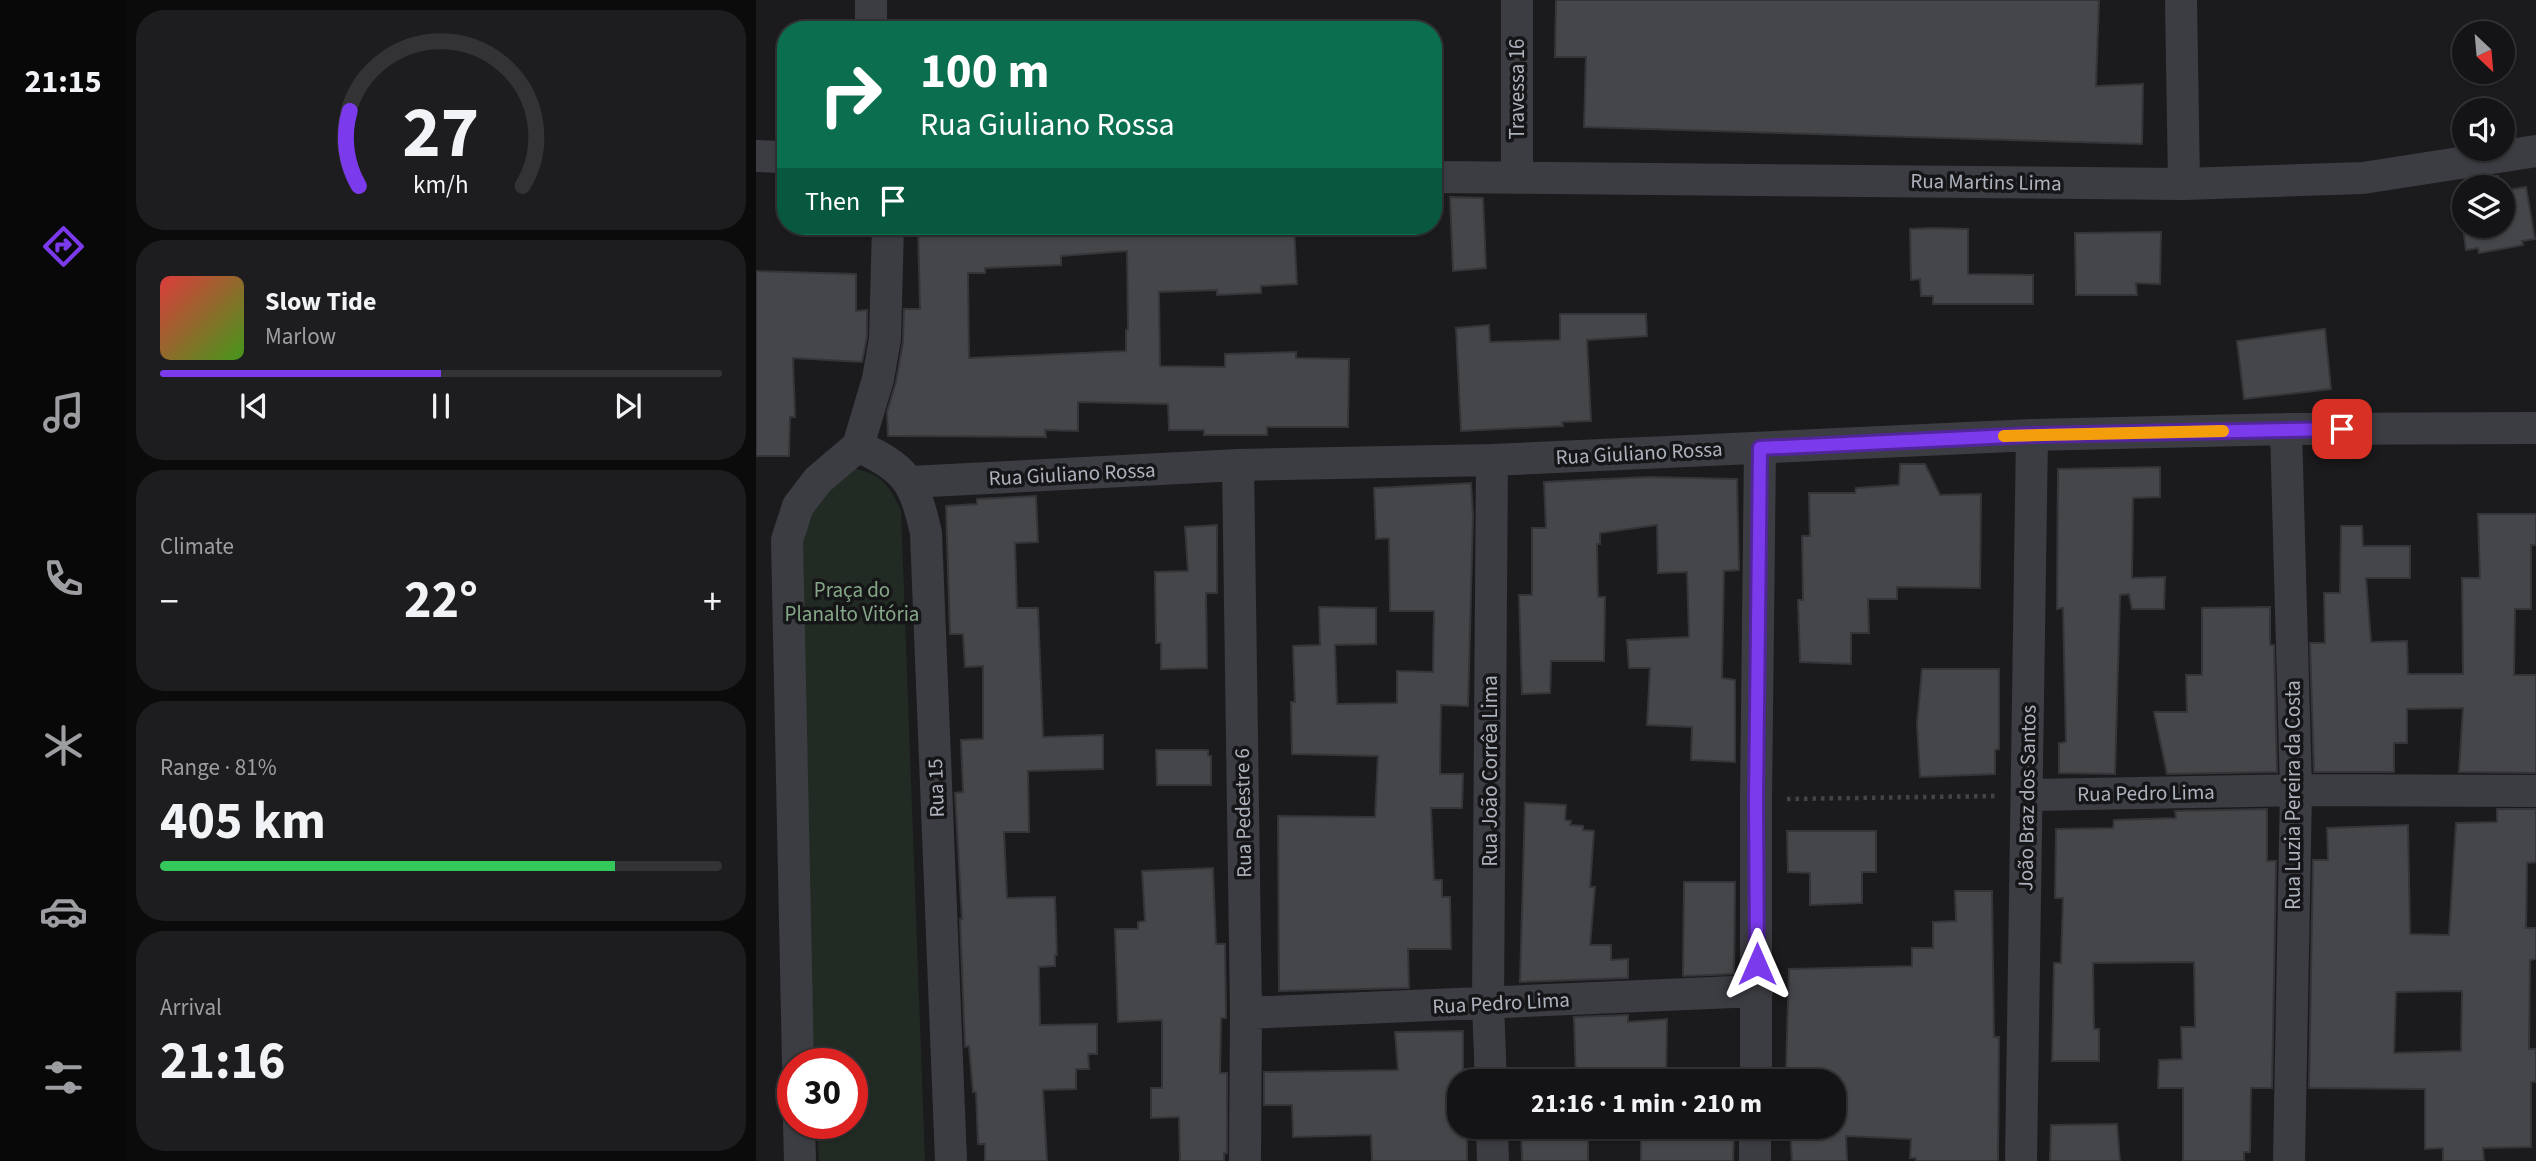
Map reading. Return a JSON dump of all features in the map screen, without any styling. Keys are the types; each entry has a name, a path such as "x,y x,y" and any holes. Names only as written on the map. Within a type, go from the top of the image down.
{"street":[{"path":"871,0 871,21"},
{"name":"Travessa 16","path":"1517,0 1517,178"},
{"path":"2181,0 2184,184"},
{"name":"Rua Martins Lima","path":"1442,177 2184,184 2363,178 2536,151"},
{"path":"756,156 777,157"},
{"path":"798,1048 787,540 798,506 818,480 858,446 878,379 884,339 888,235"},
{"name":"Rua Giuliano Rossa","path":"910,482 1238,466 1492,460 2032,435 2286,429 2536,428"},
{"name":"Rua Luzia Pereira da Costa","path":"2286,429 2296,790 2289,1161"},
{"name":"João Braz dos Santos","path":"2021,1161 2032,435"},
{"path":"858,446 898,468 910,482"},
{"path":"1756,1069 1760,448"},
{"name":"Rua João Corrêa Lima","path":"1490,1069 1488,1004 1492,460"},
{"name":"Rua Pedestre 6","path":"1238,466 1246,1013 1245,1161"},
{"name":"Rua 15","path":"910,482 926,533 951,1161"},
{"name":"Rua Pedro Lima","path":"2028,795 2296,790 2536,791"},
{"name":"Rua Pedro Lima","path":"1246,1013 1757,991"},
{"path":"799,1139 800,1161"},
{"path":"1492,1139 1493,1161"},
{"path":"1755,1139 1755,1161"}],"path":[{"path":"1756,800 2028,795"}],"green space":[{"name":"Praça do Planalto Vitória","path":"852,468 870,473 882,481 901,510 925,1161 819,1161 818,1139 868,1139 868,1048 814,1048 799,547 810,507"}],"building":[{"path":"1556,0 2099,0 2096,86 2143,84 2142,144 1584,127 1586,57 1555,57"},
{"path":"2526,187 2535,239 2522,241 2523,245 2479,253 2478,248 2466,250 2464,238 2515,238 2515,189"},
{"path":"1450,197 1483,198 1486,268 1453,271"},
{"path":"1910,229 1968,229 1968,274 2033,275 2033,304 1933,304 1933,296 1921,296 1920,279 1911,280"},
{"path":"2161,232 2160,284 2136,283 2137,295 2076,295 2075,233"},
{"path":"918,235 1294,235 1297,284 1261,286 1261,293 1217,295 1217,290 1159,292 1160,366 1225,367 1225,354 1296,352 1296,358 1349,359 1348,427 1267,427 1267,435 1204,435 1204,430 1169,430 1168,404 1078,402 1078,431 1045,430 1046,437 888,436 887,412 903,342 904,309 920,309","holes":["1127,251 1126,351 969,358 968,273 985,273 985,268 1061,265 1061,256"]},
{"path":"756,271 856,274 856,311 867,310 867,337 862,362 793,358 795,417 790,417 789,456 756,456"},
{"path":"1560,314 1646,314 1647,336 1587,340 1591,421 1562,422 1563,426 1461,431 1456,328 1489,325 1490,342 1560,340"},
{"path":"2325,329 2331,389 2244,399 2237,341"},
{"path":"1900,464 1925,464 1940,495 1981,494 1980,588 1897,587 1897,599 1868,599 1869,633 1851,633 1851,664 1800,662 1798,600 1803,600 1802,536 1810,536 1809,493 1855,493 1856,488 1899,485"},
{"path":"2160,467 2160,497 2133,498 2132,578 2165,577 2164,609 2132,609 2129,594 2120,595 2115,774 2059,773 2059,743 2066,742 2063,608 2057,609 2058,469"},
{"path":"1648,477 1737,479 1739,570 1724,571 1722,678 1735,680 1735,762 1691,760 1692,727 1647,725 1650,668 1629,668 1627,640 1689,637 1687,572 1658,573 1657,525 1600,533 1600,544 1597,544 1598,597 1605,597 1604,661 1551,661 1550,693 1522,694 1519,595 1532,595 1532,528 1546,528 1544,482"},
{"path":"1471,483 1473,516 1468,706 1441,705 1440,774 1463,774 1462,808 1431,808 1434,880 1442,880 1442,897 1450,897 1451,949 1408,949 1409,988 1279,991 1278,816 1375,817 1378,756 1292,754 1291,702 1295,702 1293,646 1320,645 1319,607 1376,608 1376,644 1335,645 1337,704 1397,703 1397,671 1433,672 1434,611 1390,611 1389,538 1376,539 1374,488"},
{"path":"1036,496 1038,542 1015,543 1017,608 1038,608 1043,737 1103,735 1103,769 1028,771 1029,832 1004,832 1007,898 1055,897 1057,955 1055,966 1039,967 1040,1025 1097,1024 1097,1054 1088,1054 1089,1069 1076,1069 1076,1089 1043,1090 1047,1161 985,1161 985,1144 978,1144 976,1092 973,1092 969,1046 965,1047 955,793 963,792 961,740 983,739 983,666 965,667 963,634 950,634 946,506 977,504 977,499"},
{"path":"2478,514 2536,514 2536,545 2531,545 2531,609 2515,609 2514,675 2536,675 2536,773 2459,772 2463,708 2407,709 2407,743 2394,743 2394,772 2314,772 2310,643 2325,643 2324,593 2340,593 2341,526 2362,526 2363,546 2410,546 2410,578 2366,578 2371,642 2407,641 2408,674 2463,674 2462,578 2480,578"},
{"path":"1217,525 1217,593 1206,593 1207,668 1161,669 1161,643 1156,643 1155,572 1188,571 1185,527"},
{"path":"2270,607 2270,645 2274,645 2277,772 2167,774 2154,712 2187,712 2186,675 2202,675 2202,608"},
{"path":"1922,669 1999,669 1999,749 1995,750 1995,774 1920,777 1917,724"},
{"path":"1156,750 1208,750 1208,756 1211,756 1211,785 1157,785"},
{"path":"1525,803 1566,805 1565,820 1571,821 1570,825 1583,826 1583,830 1594,831 1590,887 1595,887 1590,945 1611,945 1611,960 1628,959 1628,978 1520,982"},
{"path":"2267,809 2267,861 2276,861 2272,1088 2251,1088 2250,1152 2244,1152 2244,1161 2183,1161 2183,1088 2158,1088 2159,1060 2182,1059 2181,1027 2195,1027 2194,962 2093,963 2094,1029 2099,1029 2099,1061 2052,1061 2054,963 2061,963 2063,898 2055,898 2056,829 2113,828 2114,820 2176,818 2175,811"},
{"path":"2497,809 2536,809 2536,862 2527,863 2526,928 2536,928 2536,959 2530,960 2529,1049 2536,1049 2536,1082 2531,1082 2531,1147 2483,1148 2484,1161 2443,1161 2443,1148 2425,1149 2425,1089 2309,1088 2313,860 2328,860 2327,828 2408,825 2410,934 2449,935 2456,823 2497,822","holes":["2462,991 2461,1051 2394,1053 2396,992"]},
{"path":"1787,831 1876,831 1876,872 1862,872 1862,903 1810,905 1810,873 1788,872"},
{"path":"1213,868 1216,944 1225,944 1226,1018 1221,1018 1220,1073 1227,1073 1227,1153 1224,1153 1224,1161 1180,1161 1179,1117 1151,1118 1151,1088 1162,1088 1162,1020 1118,1022 1115,929 1138,929 1138,922 1145,921 1142,871"},
{"path":"1684,882 1735,882 1734,974 1683,976"},
{"path":"1955,891 1992,891 1994,1037 1999,1037 1998,1161 1916,1161 1916,1158 1910,1158 1911,1139 1846,1136 1846,1069 1786,1069 1789,969 1912,966 1912,948 1933,948 1933,922 1956,921"},
{"path":"1628,1015 1628,1022 1667,1019 1666,1069 1576,1069 1574,1017"},
{"path":"1463,1031 1463,1069 1447,1069 1447,1139 1467,1139 1467,1161 1372,1161 1371,1135 1293,1137 1292,1105 1264,1105 1264,1072 1398,1070 1395,1032"},
{"path":"2117,1124 2120,1161 2050,1161 2051,1125"},
{"path":"1846,1136 1847,1161 1792,1161 1791,1139 1846,1139"},
{"path":"1521,1139 1588,1139 1588,1161 1522,1161"},
{"path":"1641,1139 1734,1139 1733,1161 1641,1161"}],"slow traffic":[{"path":"2004,436 2223,431"}],"route":[{"path":"1757,964 1760,448 2032,435 2342,429"}]}
